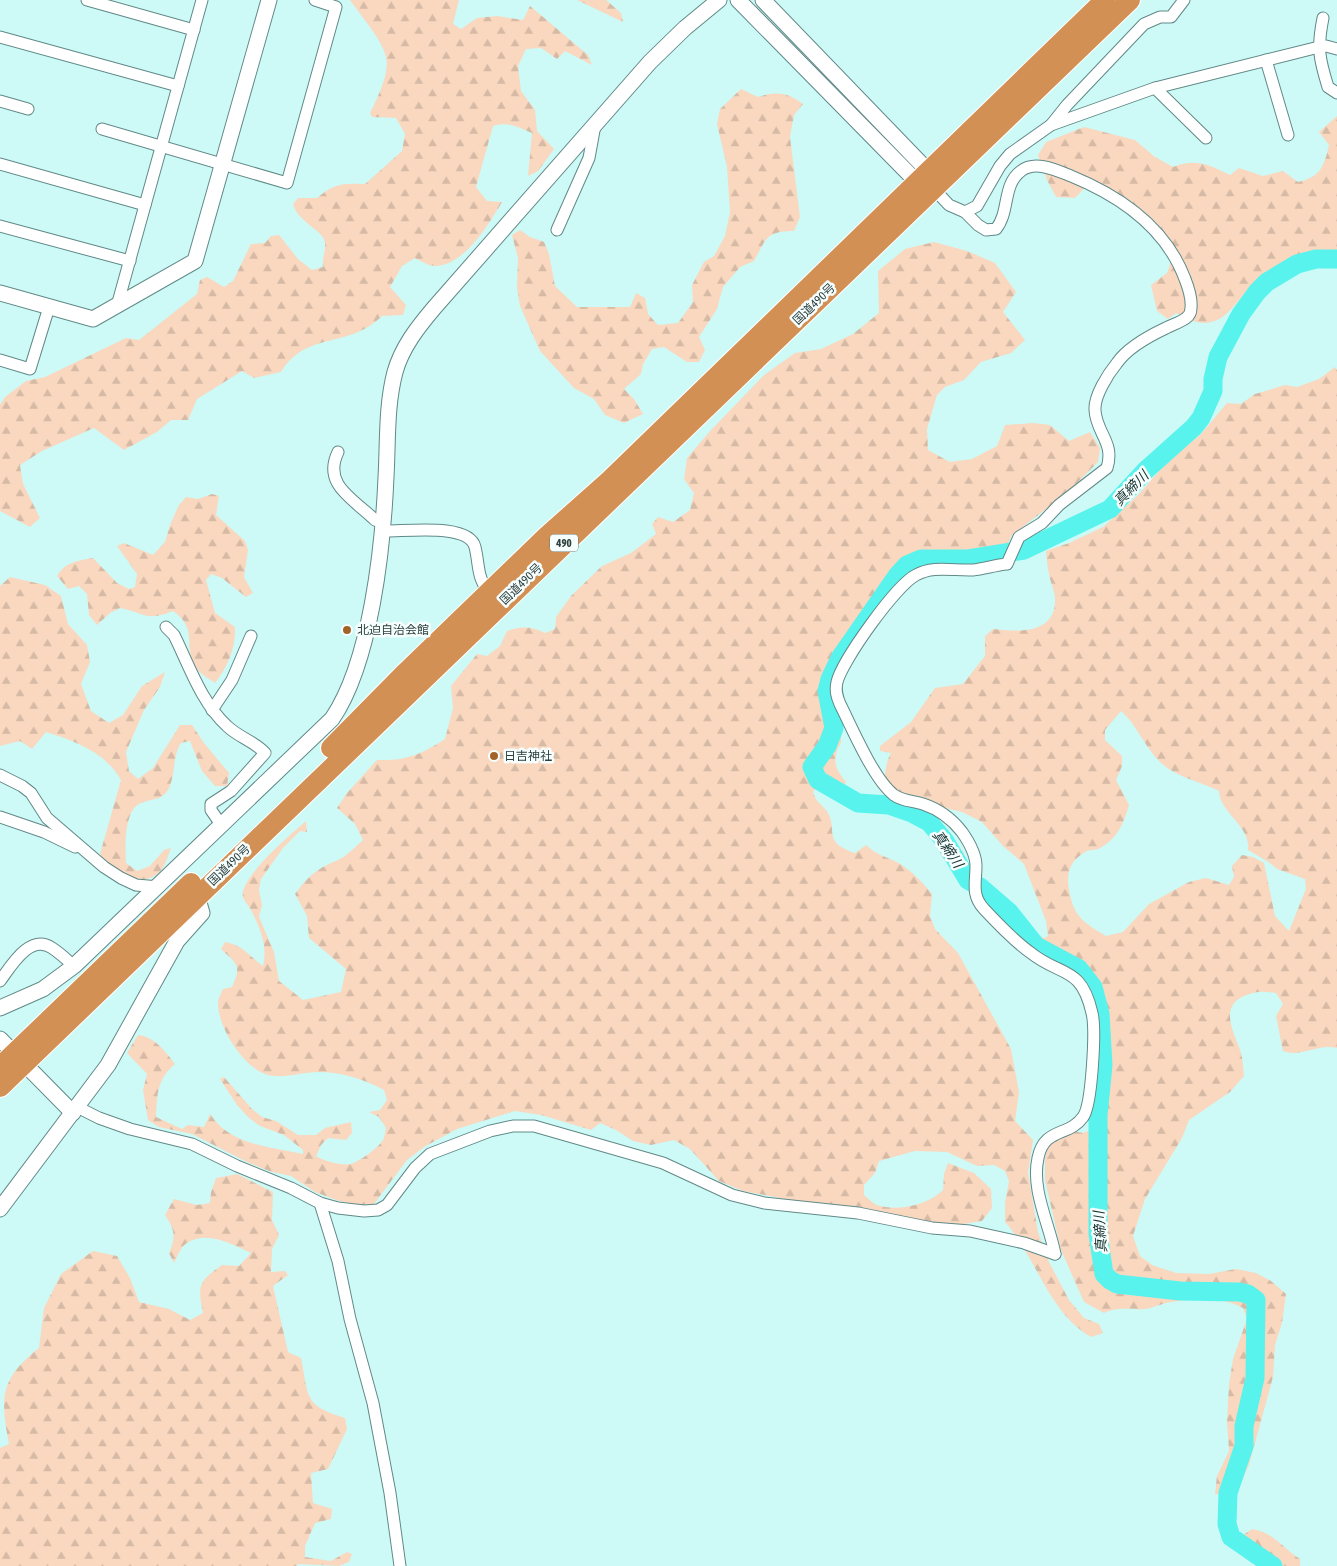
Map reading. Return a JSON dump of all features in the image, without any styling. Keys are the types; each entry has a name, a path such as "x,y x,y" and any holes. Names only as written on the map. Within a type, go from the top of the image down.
{"highway":[{"name":"国道490号","path":"12,1062 197,896 494,599 926,181 1105,0"},
{"name":"国道490号","path":"926,181 1130,0"},
{"name":"国道490号","path":"0,1087 12,1062 344,736 402,676 494,599"}],"street":[{"path":"87,0 194,30"},
{"path":"117,306 202,0"},
{"path":"0,293 93,319 195,261 269,0"},
{"path":"102,129 287,183 336,7 315,0"},
{"path":"0,1008 43,989 74,966 319,733 342,704 355,670 368,621 383,527 390,402 396,370 402,355 416,329 650,62 685,28 719,0"},
{"path":"738,0 926,181"},
{"path":"0,1039 12,1062 75,1110 130,1129 192,1144 236,1166 291,1188 320,1203 338,1208 378,1210 387,1205 415,1168 430,1154 490,1131 513,1126 534,1126 663,1163 732,1195 764,1204 858,1213 932,1228 970,1231 1024,1243 1055,1254 1038,1192 1036,1172 1038,1156 1044,1140 1077,1123 1085,1113 1092,1066 1093,1015 1084,991 1078,980 1069,972 1031,954 984,908 976,897 974,852 962,832 946,815 923,804 894,795 883,784 835,693 837,681 850,654 903,584 916,574 925,571 973,570 1007,564 1013,545 1019,537 1042,523 1059,505 1107,468 1110,447 1095,412 1096,404 1111,372 1118,361 1134,346 1187,318 1191,312 1192,300 1180,266 1163,239 1138,214 1110,194 1053,168 1033,166 1020,171 1011,182 1006,197 1004,213 996,229 986,230 978,226 965,212 949,205 926,181 763,0"},
{"path":"1051,125 1067,104 1144,24 1160,18 1171,17 1184,0"},
{"path":"1323,18 1318,55 1328,87 1337,93"},
{"path":"0,37 178,86"},
{"path":"965,212 977,206 1000,166 1010,154 1051,125 1155,88 1319,47 1326,46 1337,49"},
{"path":"1266,60 1288,135"},
{"path":"1155,88 1206,138"},
{"path":"0,101 28,109"},
{"path":"557,230 589,158 595,125"},
{"path":"0,164 145,205"},
{"path":"0,226 130,261"},
{"path":"0,360 30,369 49,307"},
{"path":"338,452 333,463 336,481 342,490 383,527 420,528 467,535 473,540 480,580 494,599"},
{"path":"166,627 174,635 212,710 234,732 257,745 264,752 231,790 211,804 211,810 222,826"},
{"path":"212,710 232,680 252,636"},
{"path":"0,775 22,786 30,793 47,818 83,851 121,878 136,885 159,886"},
{"path":"0,817 44,832 83,851"},
{"path":"0,1209 75,1110 124,1039 177,941 202,913 197,896"},
{"path":"0,981 4,968 28,947 41,944 50,946 74,966"},
{"path":"320,1203 338,1261 350,1319 373,1403 390,1493 400,1566"}],"green space":[{"path":"350,0 459,0 453,24 461,29 477,18 497,16 523,20 530,6 588,55 592,65 565,51 557,59 541,48 526,49 518,66 521,91 535,110 537,131 554,149 538,171 528,176 532,133 508,124 493,126 476,187 487,201 502,202 475,241 457,258 447,264 434,266 415,258 402,266 390,287 406,305 403,315 382,316 369,326 355,333 303,350 291,359 281,372 254,378 242,371 197,399 188,420 171,420 157,432 124,450 94,428 42,451 20,465 23,484 40,518 30,527 0,511 0,405 5,397 26,381 45,377 126,338 139,340 197,294 200,280 207,277 224,287 233,281 251,244 265,243 271,236 279,235 298,259 312,270 323,267 324,238 300,216 293,204 298,198 317,198 329,189 339,185 365,184 402,151 405,134 396,118 372,117 370,113 385,78 386,57 375,35"},
{"path":"577,0 606,0 621,13 623,22"},
{"path":"741,89 758,97 776,93 787,95 803,104 794,115 790,137 800,217 794,231 785,231 768,238 754,261 740,267 723,287 717,309 699,337 705,350 699,362 687,362 664,347 652,349 643,364 641,374 624,389 634,399 643,414 624,423 605,415 594,399 574,388 540,351 520,306 517,288 518,258 512,235 520,230 530,237 544,242 549,254 555,286 577,307 630,307 636,293 645,298 648,314 658,325 678,323 693,302 692,285 704,262 714,256 725,236 730,212 727,167 717,124 720,109"},
{"path":"1337,116 1337,253 1297,259 1274,267 1261,276 1230,310 1220,318 1208,323 1194,321 1176,313 1168,319 1157,311 1151,285 1167,273 1175,250 1155,222 1122,199 1091,181 1075,198 1056,197 1047,180 1038,155 1046,142 1084,127 1135,140 1155,157 1173,167 1181,164 1196,163 1230,175 1239,168 1263,176 1283,171 1298,182 1316,174 1323,165 1329,145 1319,132"},
{"path":"934,242 967,251 995,263 1016,292 1003,312 1025,340 1011,353 981,362 964,380 945,387 937,395 927,429 928,450 950,462 972,459 997,446 1005,425 1033,423 1050,425 1069,441 1090,432 1100,448 1098,462 1066,494 1012,535 1005,548 984,551 913,552 886,582 853,624 839,647 828,668 823,688 824,705 840,732 841,743 835,758 838,770 846,782 841,789 827,782 813,791 816,800 830,817 834,839 838,844 844,849 855,853 866,845 875,852 905,867 932,894 930,916 935,929 958,953 1011,1049 1019,1092 1015,1121 1033,1140 1028,1173 1038,1232 1049,1262 1069,1300 1084,1318 1099,1324 1103,1333 1091,1337 1076,1326 1064,1313 1053,1299 1016,1236 1005,1222 1005,1203 1009,1181 1005,1171 994,1165 977,1166 947,1152 915,1151 879,1161 875,1173 864,1185 864,1195 875,1204 894,1208 912,1206 929,1200 943,1190 944,1174 948,1163 974,1173 991,1189 992,1208 982,1221 951,1226 854,1206 822,1206 743,1191 719,1181 690,1149 674,1140 651,1145 633,1141 616,1130 600,1123 591,1130 541,1115 515,1111 457,1129 424,1147 407,1160 374,1204 362,1205 339,1201 315,1192 291,1176 272,1172 249,1163 192,1134 159,1127 148,1120 143,1090 147,1074 127,1053 138,1035 155,1042 175,1064 161,1082 156,1117 182,1129 188,1125 204,1127 210,1114 219,1125 240,1139 303,1154 303,1150 284,1135 260,1126 249,1118 237,1105 220,1079 224,1077 252,1109 262,1117 276,1121 298,1135 316,1135 325,1128 351,1122 352,1133 346,1140 328,1138 321,1145 316,1156 323,1160 338,1164 351,1164 368,1154 381,1143 384,1139 386,1128 379,1117 369,1112 380,1110 387,1100 384,1090 360,1079 335,1073 311,1072 284,1076 265,1074 257,1070 240,1055 222,1024 218,1001 223,989 232,987 237,974 236,965 221,949 225,942 241,948 263,966 264,944 260,930 243,897 244,889 249,879 267,857 306,821 307,832 300,831 283,848 261,879 259,890 262,905 259,917 274,952 279,981 303,1000 341,992 346,969 309,938 307,916 295,894 314,873 345,856 363,840 355,824 337,808 347,793 377,760 412,756 445,739 453,708 451,686 477,654 487,656 500,646 507,631 512,629 531,628 545,633 555,629 556,617 571,596 602,566 631,553 656,534 652,524 658,517 673,522 690,510 694,493 684,479 687,458 711,430 764,375 795,353 821,349 853,334 879,313 878,271 905,249"},
{"path":"1335,367 1337,370 1337,1048 1323,1047 1296,1053 1283,1051 1276,1016 1283,1004 1276,993 1255,993 1242,997 1235,1002 1231,1008 1230,1015 1241,1053 1244,1076 1230,1092 1189,1120 1182,1138 1145,1199 1133,1236 1140,1256 1152,1265 1176,1273 1209,1274 1236,1269 1256,1273 1271,1281 1286,1294 1282,1323 1275,1345 1273,1377 1249,1465 1235,1495 1215,1494 1217,1476 1229,1451 1227,1422 1229,1384 1233,1359 1247,1319 1243,1308 1226,1301 1199,1299 1168,1303 1152,1308 1120,1309 1104,1313 1084,1302 1061,1250 1045,1180 1045,1158 1049,1145 1073,1131 1083,1133 1090,1130 1095,1105 1097,1062 1104,1022 1104,1006 1098,987 1087,970 1064,952 1030,947 977,892 980,878 1008,903 1035,934 1044,938 1048,936 1046,921 1024,864 1003,846 982,822 962,812 941,807 933,815 964,853 968,871 961,875 945,861 928,832 905,817 886,799 886,770 891,753 880,751 880,746 911,722 935,688 963,684 985,656 985,636 993,629 1024,630 1043,625 1050,618 1054,609 1055,597 1048,571 1046,551 1069,543 1103,527 1139,494 1166,463 1201,434 1227,403 1241,404 1255,394 1285,385 1297,387 1319,379","holes":["1121,711 1149,749 1165,766 1180,775 1219,791 1225,808 1243,830 1248,843 1248,850 1277,869 1305,879 1306,889 1289,931 1275,916 1264,863 1253,857 1242,855 1232,866 1234,877 1229,885 1206,878 1189,882 1149,904 1123,932 1106,936 1087,924 1078,915 1072,903 1069,888 1068,876 1071,865 1085,852 1098,849 1111,840 1122,824 1129,805 1116,780 1122,766 1122,756 1105,740 1105,730"]},
{"path":"212,494 219,496 216,515 245,541 248,550 244,577 253,593 246,597 222,578 211,574 206,580 215,613 235,627 234,642 230,656 224,670 215,683 197,669 190,652 186,625 173,611 157,616 146,616 120,608 110,613 97,625 89,615 87,594 79,586 68,589 57,576 68,565 93,558 117,583 129,589 135,587 137,574 117,546 124,543 153,555 165,542 179,505 186,497 198,499"},
{"path":"10,577 45,585 61,596 68,624 87,645 90,662 81,684 91,711 109,723 123,715 142,686 165,672 160,687 144,710 126,752 129,771 138,779 153,768 180,725 192,725 229,773 227,786 215,786 202,771 190,741 181,743 176,754 169,788 163,796 143,802 134,808 130,814 126,831 126,863 137,871 150,866 164,850 171,848 160,872 151,878 136,881 106,863 100,854 121,780 107,762 88,749 68,739 46,732 32,749 20,741 0,746 0,586"},
{"path":"237,1174 273,1192 272,1220 279,1235 272,1249 271,1272 285,1271 288,1275 273,1286 288,1352 301,1358 310,1398 322,1409 345,1418 347,1429 328,1469 311,1473 313,1503 332,1509 331,1519 315,1523 305,1546 305,1557 331,1561 347,1552 352,1554 349,1562 339,1566 299,1564 296,1566 0,1566 0,1448 9,1444 4,1413 6,1390 10,1379 17,1369 39,1348 44,1308 61,1274 93,1251 117,1256 130,1278 139,1302 169,1309 190,1320 203,1313 200,1290 208,1275 222,1265 239,1266 251,1253 211,1238 195,1239 185,1244 174,1263 169,1253 173,1242 173,1234 171,1225 165,1215 174,1199 197,1205 210,1203 211,1192 216,1178"},
{"path":"1252,1529 1266,1533 1278,1541 1300,1559 1300,1566 1275,1566 1241,1540 1243,1535"}],"waterway":[{"name":"真締川","path":"1273,1566 1231,1537 1227,1524 1228,1493 1244,1446 1244,1426 1255,1378 1256,1300 1248,1294 1239,1292 1180,1291 1117,1284 1104,1274 1098,1234 1098,1115 1103,1065 1100,1014 1093,987 1079,969 1036,946 1009,912 980,887 968,880 944,840 929,822 912,813 889,805 858,803 818,780 812,767 827,746 834,728 827,691 830,679 840,658 897,576 907,565 921,559 968,559 1024,550 1110,509 1146,470 1194,427 1201,418 1213,391 1213,379 1218,357 1241,314 1257,292 1267,282 1297,264 1316,259 1337,259"}],"place":[{"name":"北迫自治会館","path":"347,630"},
{"name":"日吉神社","path":"494,756"}]}
